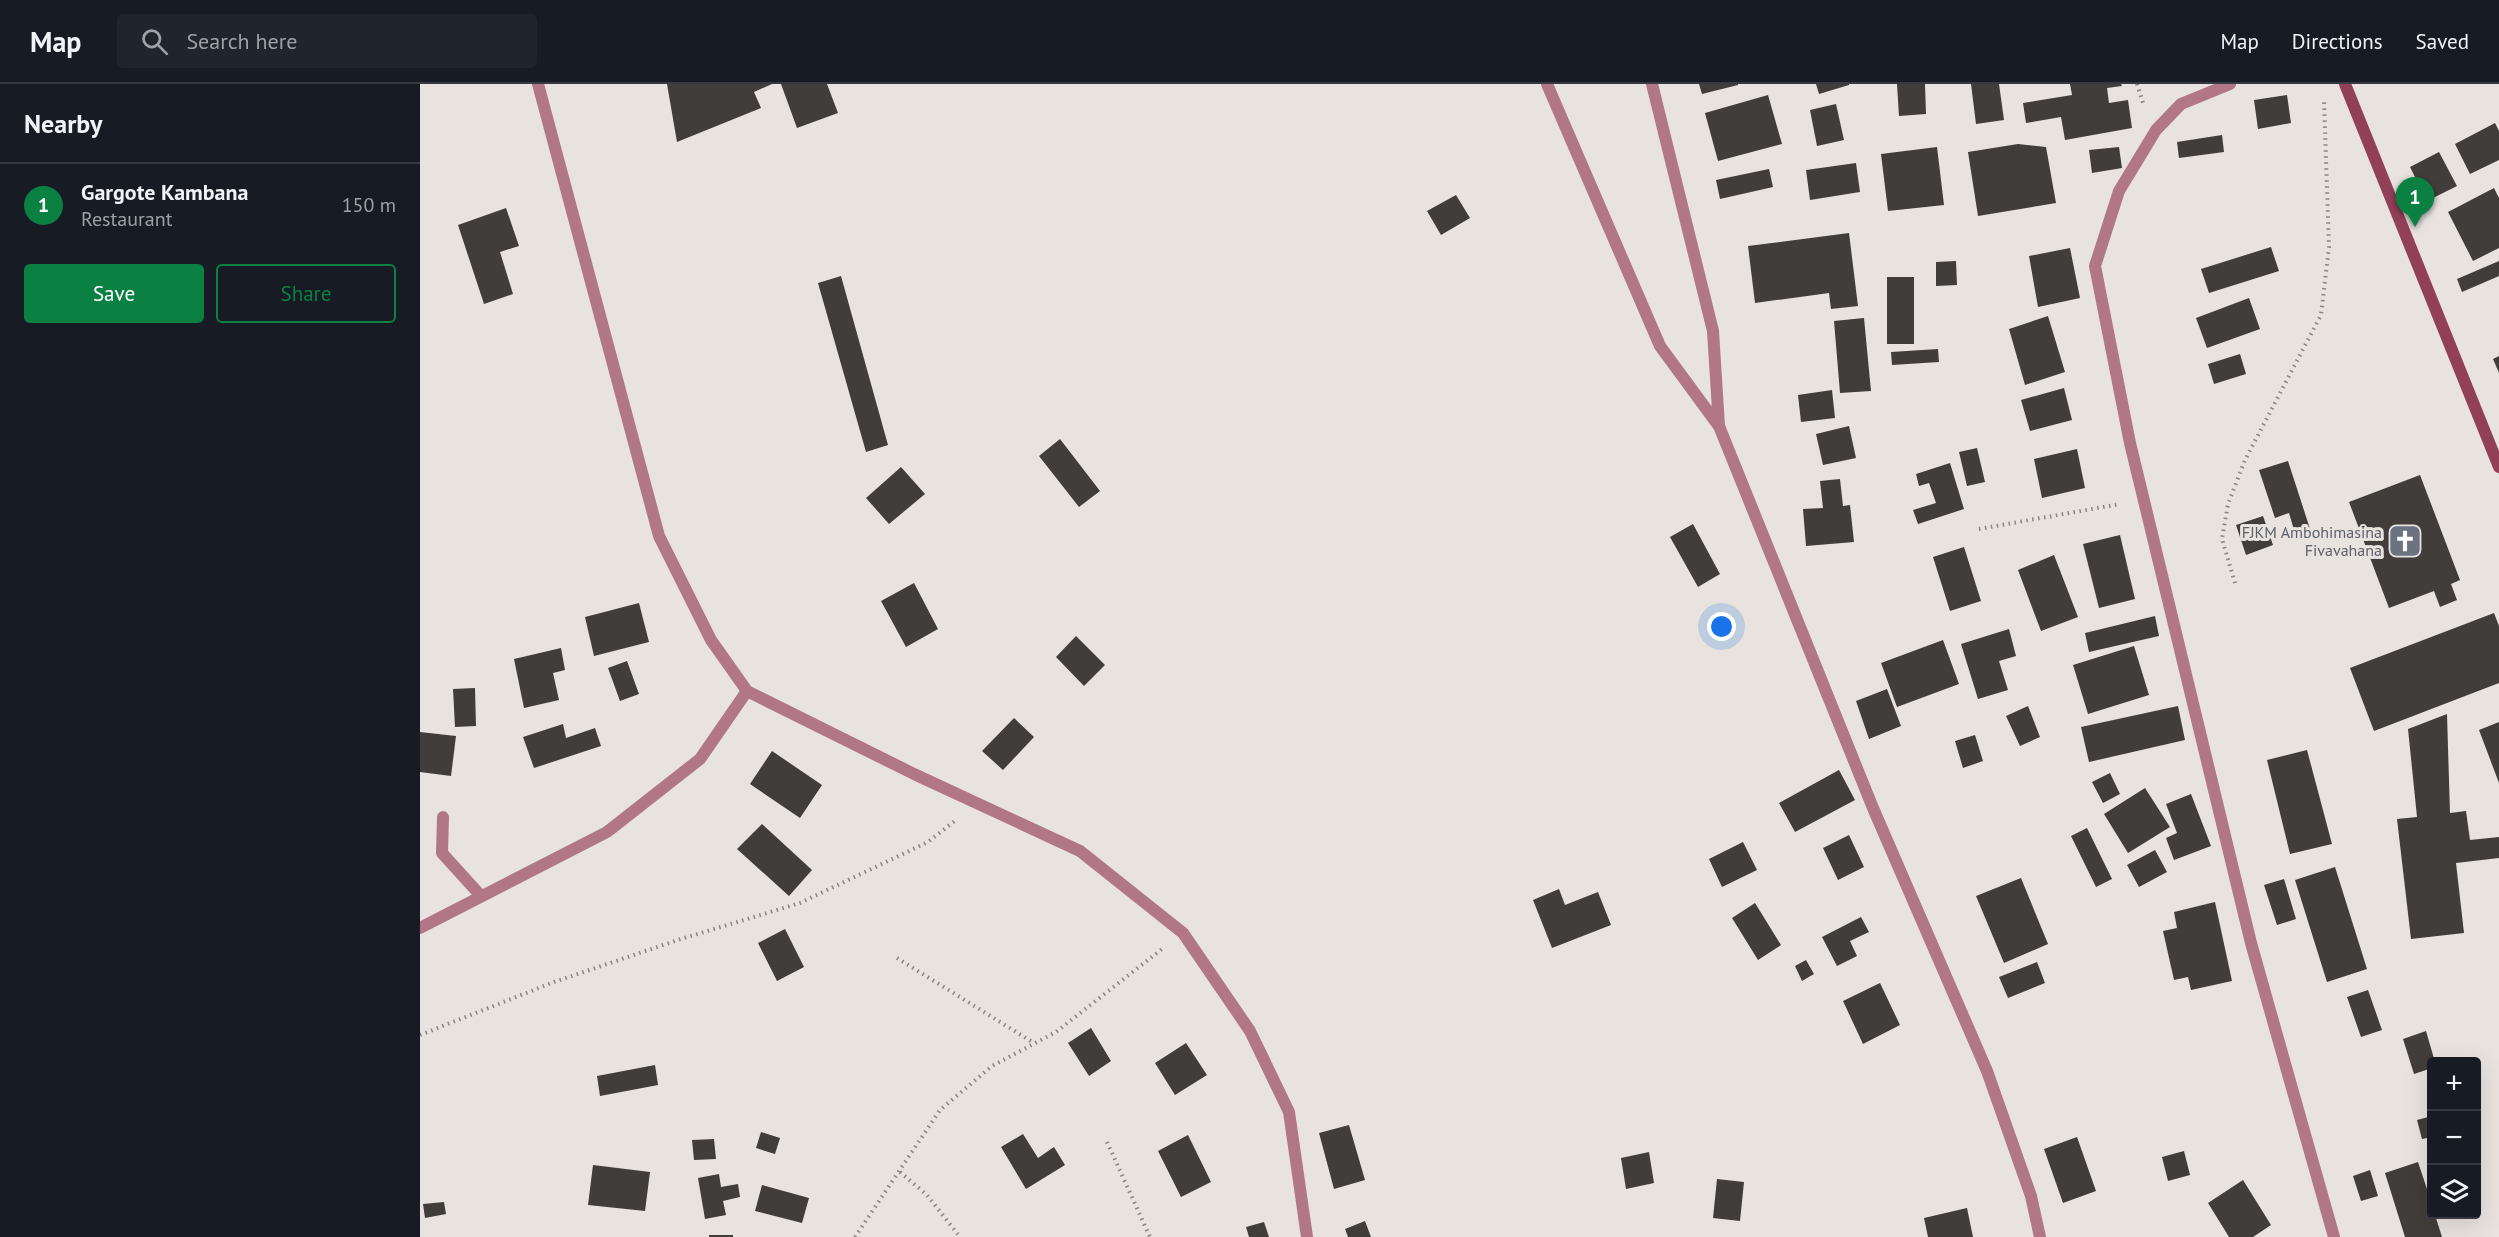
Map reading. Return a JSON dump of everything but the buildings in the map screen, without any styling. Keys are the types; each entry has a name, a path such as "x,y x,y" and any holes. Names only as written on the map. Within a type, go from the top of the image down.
{"main road":[{"path":"2345,84 2499,467"}],"street":[{"path":"538,84 659,536 711,640 747,691 977,803 1080,850 1183,933 1250,1031 1289,1112 1307,1237"},
{"path":"1547,84 1660,346 1719,426 1873,807 1988,1071 2031,1196 2040,1237"},
{"path":"1652,84 1713,331 1719,426"},
{"path":"2230,84 2181,104 2156,129 2119,191 2096,266 2130,443 2251,943 2334,1237"},
{"path":"420,928 607,832 700,759 747,691"},
{"path":"443,817 442,853 481,896"}],"path":[{"path":"2235,583 2222,539 2228,504 2245,460 2321,315 2328,247 2324,102 2327,93"},
{"path":"1979,529 2144,500"},
{"path":"420,1035 554,982 681,939 800,903 928,842 977,803"},
{"path":"855,1237 940,1110 992,1066 1056,1032 1183,933"},
{"path":"897,958 1035,1044"},
{"path":"1107,1142 1150,1237"},
{"path":"900,1173 927,1195 960,1237"}],"place":[{"name":"Gargote Kambana","path":"2415,227"},
{"name":"FJKM Ambohimasina Fivavahana","path":"2405,541"}]}
